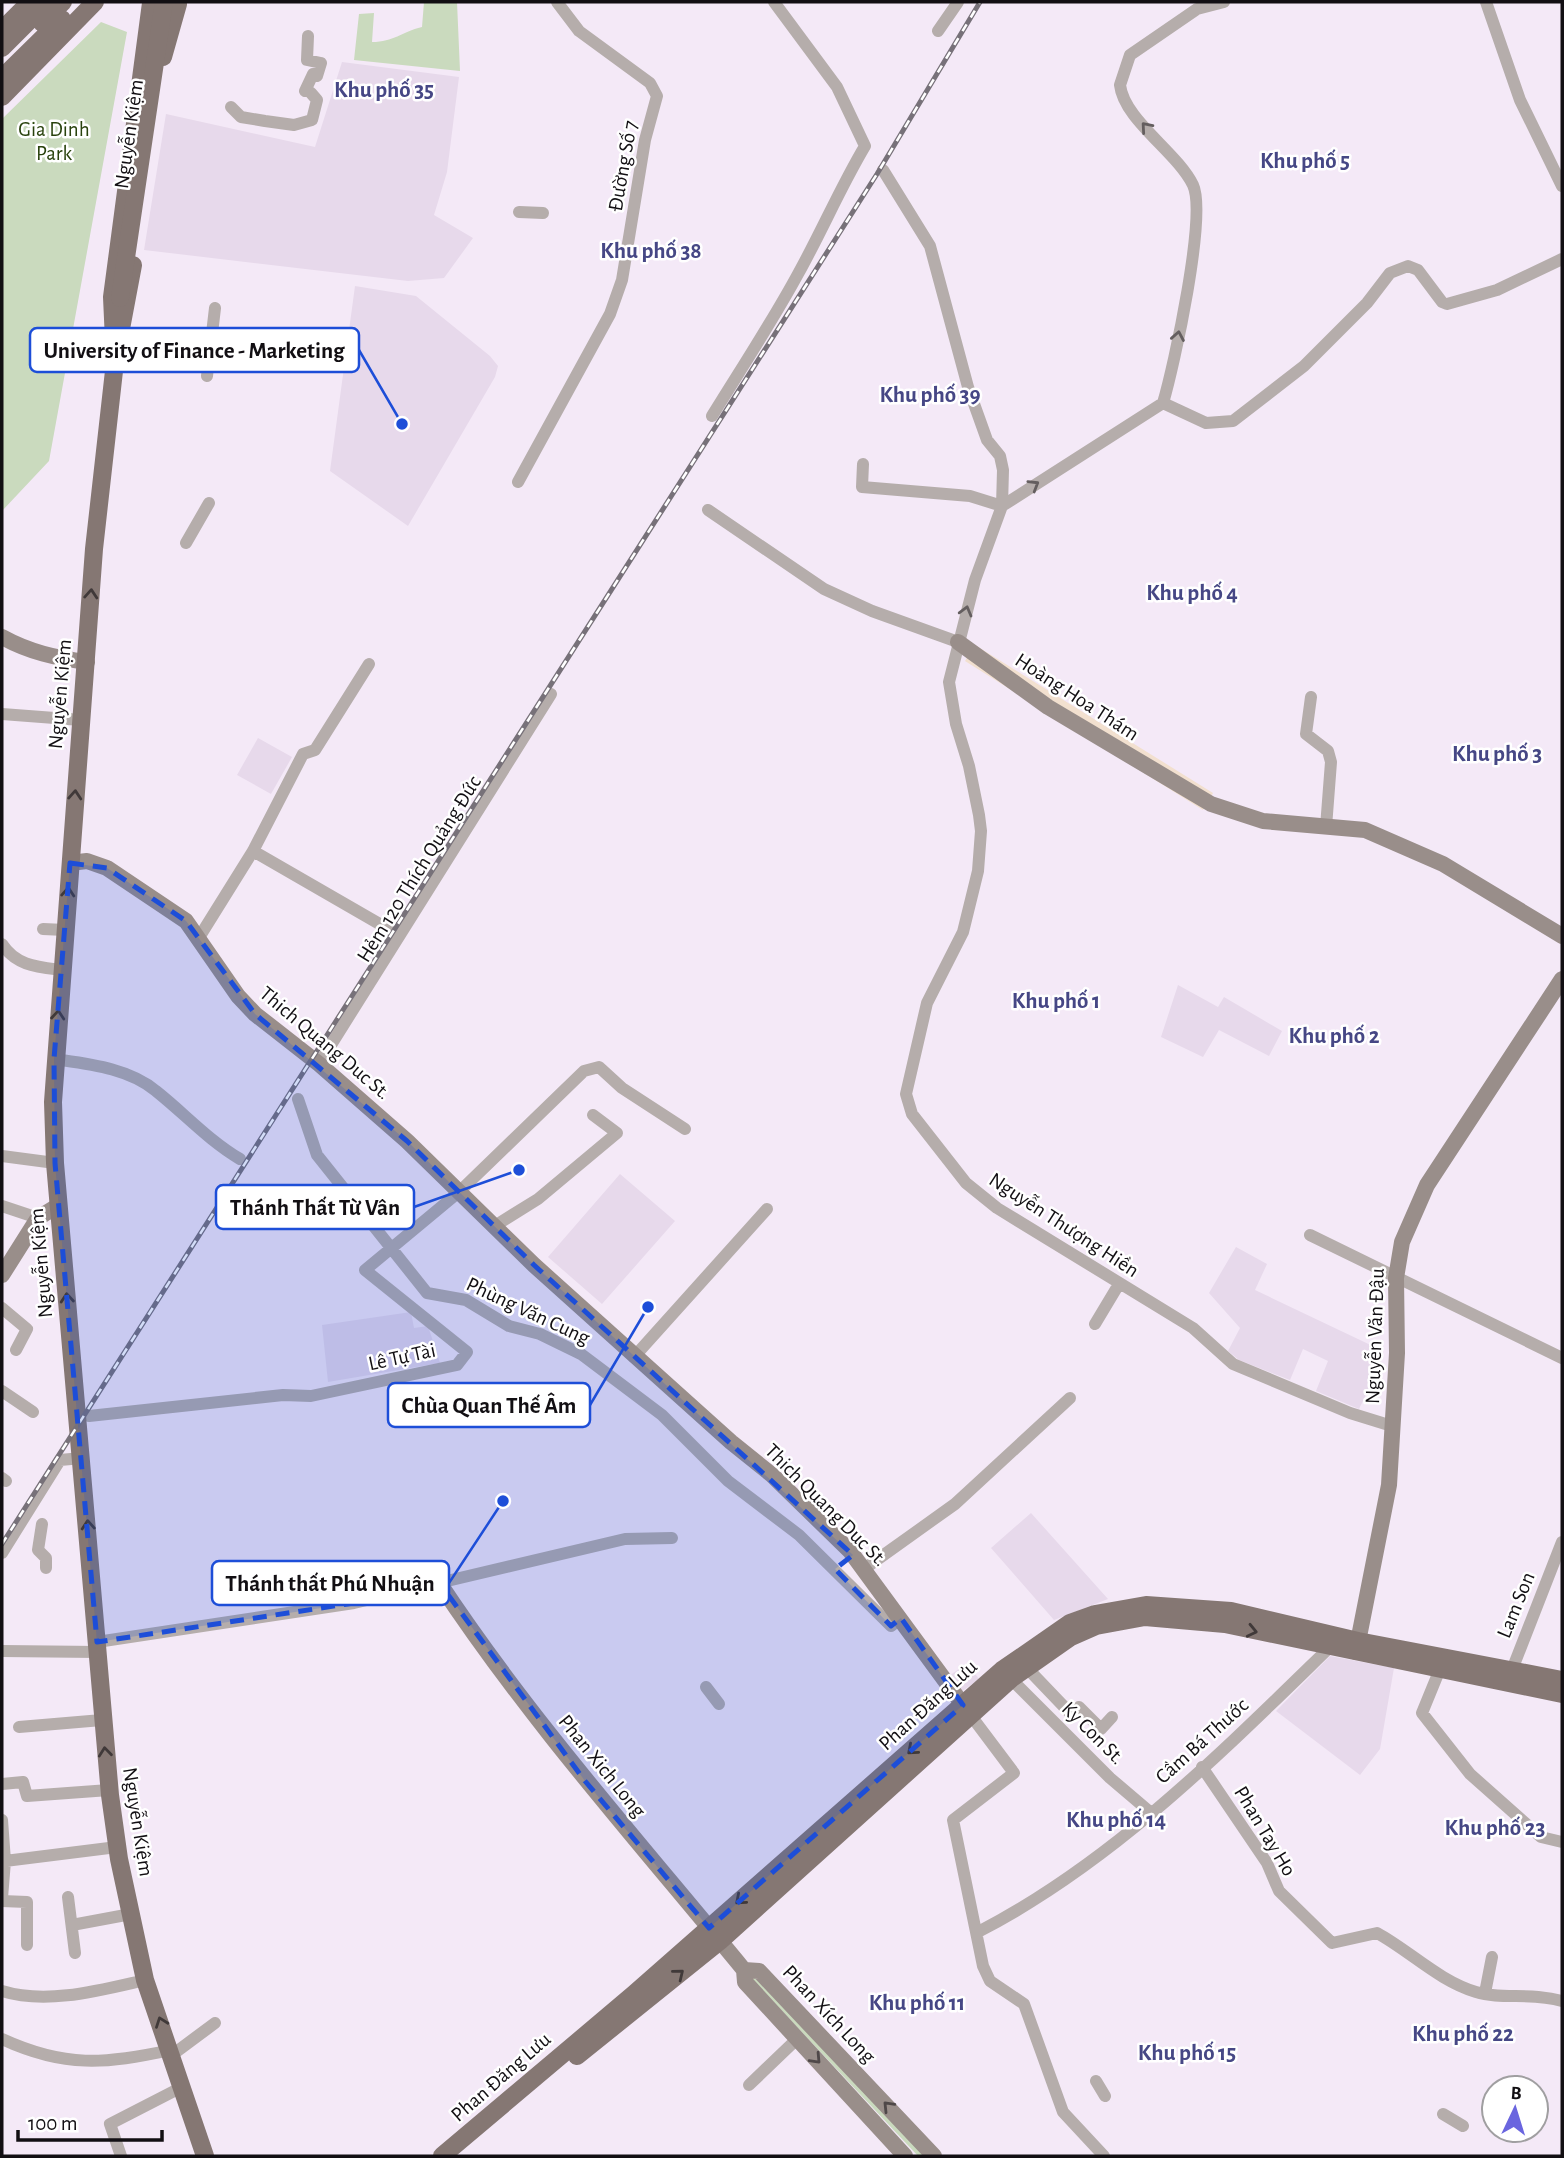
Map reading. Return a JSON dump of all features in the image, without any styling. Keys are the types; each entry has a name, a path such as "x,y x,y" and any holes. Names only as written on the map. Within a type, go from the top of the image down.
{"main road":[{"path":"2,30 30,2"},
{"path":"2,48 49,2"},
{"path":"2,62 63,2"},
{"path":"2,78 79,2"},
{"path":"2,97 95,2"},
{"path":"115,354 120,298 164,2"},
{"name":"Nguyễn Kiệm","path":"115,354 112,297 164,2"},
{"name":"Nguyễn Kiệm","path":"164,2 162,61 129,296 115,354 94,549 54,1059 55,1163 82,1458 102,1720 117,1847 145,1980 205,2156"},
{"name":"Phan Đăng Lưu","path":"968,1711 1002,1670 1070,1623 1119,1608 1173,1605 1231,1611 1330,1641"},
{"name":"Phan Đăng Lưu","path":"455,2156 715,1934 968,1711 1083,1632 1145,1617 1226,1625 1330,1641 1509,1676 1562,1693"},
{"name":"Phan Đăng Lưu","path":"1357,1647 1440,1669 1562,1681"},
{"name":"Phan Đăng Lưu","path":"442,2156 715,1934"}],"street":[{"name":"Đường Số 7","path":"518,482 610,314 622,279 645,140 657,96 650,83 579,31 556,2"},
{"path":"712,416 797,276 836,195 865,146 837,87 774,2"},
{"path":"938,31 958,2"},
{"path":"863,464 862,487 970,496 1002,506 1163,403 1184,306 1197,209 1193,186 1139,119 1120,85 1130,55 1197,6 1224,2"},
{"path":"1486,2 1520,100 1562,186"},
{"path":"231,107 241,117 265,121 294,125 312,120 317,100 308,92 313,74 317,76 321,63 307,60 308,36"},
{"path":"883,170 930,246 968,387 987,440 1000,456 1002,506"},
{"path":"519,212 542,213"},
{"path":"1163,403 1206,423 1233,421 1304,366 1367,303 1390,273 1408,266 1418,270 1442,302 1447,304 1497,289 1562,259"},
{"path":"206,376 215,307"},
{"path":"186,543 209,503"},
{"name":"Nguyễn Thượng Hiền","path":"1002,506 975,580 949,682 981,831 978,871 963,932 927,1003 906,1094 912,1114 966,1183 997,1208 1193,1328 1233,1364 1350,1413 1392,1426"},
{"name":"Hoàng Hoa Thám","path":"708,510 824,589 872,611 958,642 1048,707 1210,804 1263,821 1365,831 1443,864 1562,936"},
{"path":"2,637 21,648 58,659 87,662"},
{"path":"200,936 253,851 303,754 315,750 369,664"},
{"name":"Hẻm 120 Thích Quảng Đức","path":"319,1064 461,829 551,694"},
{"path":"1311,697 1306,734 1328,751 1331,762 1326,827"},
{"path":"2,714 81,720"},
{"path":"253,851 390,930"},
{"name":"Thich Quang Duc St.","path":"70,863 87,861 107,868 187,921 200,936 238,996 282,1037 319,1064 407,1141 459,1192"},
{"path":"43,929 65,930"},
{"path":"2,944 9,956 27,965 62,970"},
{"name":"Nguyễn Văn Đậu","path":"1357,1647 1385,1512 1397,1353 1395,1278 1402,1242 1427,1185 1562,979"},
{"path":"54,1059 120,1073 155,1090 202,1132 240,1159"},
{"name":"Lê Tự Tài","path":"89,1416 283,1395 311,1396 457,1365 467,1352 365,1270 459,1192 584,1071 599,1067 622,1088 685,1129"},
{"name":"Phùng Văn Cung","path":"298,1099 317,1156 427,1293 466,1300 509,1326 540,1334 581,1354 662,1415 728,1481 799,1535 891,1626 901,1618"},
{"path":"459,1192 493,1227 538,1199 617,1133 593,1115"},
{"path":"2,1156 55,1163"},
{"path":"2,1275 38,1218 59,1205"},
{"path":"2,1206 38,1218"},
{"path":"634,1357 767,1209"},
{"name":"Thich Quang Duc St.","path":"493,1227 634,1357 772,1475 853,1555 968,1711"},
{"path":"1310,1235 1395,1278 1561,1353"},
{"path":"1095,1324 1119,1284"},
{"path":"2,1308 27,1329 16,1350"},
{"path":"2,1391 33,1412"},
{"path":"864,1569 955,1504 1070,1398"},
{"path":"2,1553 60,1460 82,1458"},
{"path":"41,1524 38,1550 46,1558 46,1568"},
{"path":"2,1651 97,1647 389,1597 438,1581 625,1539 672,1538"},
{"name":"Lam Son","path":"1509,1676 1562,1542"},
{"path":"835,1569 853,1555"},
{"name":"Phan Xich Long","path":"438,1581 477,1641 585,1781 744,1970"},
{"path":"861,1595 876,1583"},
{"name":"Cầm Bá Thước","path":"978,1932 1026,1908 1100,1854 1202,1767 1330,1641"},
{"path":"1027,1668 1072,1714 1079,1707 1101,1729 1112,1717"},
{"path":"1440,1669 1422,1713 1470,1774 1541,1837 1562,1842"},
{"name":"Ky Con St.","path":"1011,1679 1110,1778 1150,1812"},
{"path":"706,1687 719,1704"},
{"path":"968,1711 1014,1773 953,1820 983,1966 990,1981 1024,2004 1063,2112 1104,2156"},
{"path":"19,1727 102,1720"},
{"name":"Phan Tay Ho","path":"1202,1767 1267,1863 1279,1891 1332,1943 1377,1933 1404,1948 1436,1973 1476,1992 1539,1994 1562,2001"},
{"path":"2,1784 23,1782 27,1796 109,1790"},
{"path":"2,1821 5,1861 2,1900 27,1902 27,1945"},
{"path":"5,1861 117,1847"},
{"path":"68,1897 75,1953"},
{"path":"72,1926 131,1914"},
{"path":"1486,1993 1492,1957"},
{"name":"Phan Xích Long","path":"905,2156 745,1982 744,1970 760,1971 934,2156"},
{"path":"2,1991 90,1993 145,1980"},
{"path":"2,2039 47,2055 90,2063 115,2062 172,2053 215,2023"},
{"path":"750,2085 797,2039"},
{"path":"1096,2081 1105,2096"},
{"path":"121,2156 110,2124 181,2087"},
{"path":"1443,2115 1462,2126"}],"highlighted area":[{"path":"70,863 107,868 186,921 255,1014 407,1141 534,1265 853,1555 835,1569 891,1626 901,1618 963,1705 709,1928 585,1781 438,1581 354,1603 97,1642 55,1163 54,1059"}],"shaded area":[{"path":"342,62 459,77 447,172 434,215 473,238 444,278 408,281 144,250 166,114 315,147"},
{"path":"355,286 416,296 490,356 498,366 495,377 408,526 330,471"},
{"path":"975,645 1213,793 1203,810 965,661"},
{"path":"258,738 292,757 271,794 237,775"},
{"path":"1178,985 1218,1007 1224,997 1282,1031 1269,1056 1219,1030 1203,1057 1161,1037"},
{"path":"620,1174 675,1221 602,1304 548,1257"},
{"path":"1236,1247 1267,1264 1255,1290 1379,1349 1378,1370 1359,1409 1316,1391 1328,1361 1303,1349 1290,1380 1239,1360 1228,1351 1240,1328 1209,1293"},
{"path":"411,1312 414,1328 428,1326 440,1363 328,1382 322,1325"},
{"path":"1031,1513 1108,1599 1054,1620 991,1548"},
{"path":"1330,1656 1394,1668 1380,1749 1360,1775 1276,1711"},
{"path":"967,1663 979,1679 961,1692 949,1676"}],"green space":[{"path":"424,2 457,2 460,71 354,60 359,14 374,13 372,42 386,40 422,27"},
{"name":"Gia Dinh Park","path":"101,22 127,32 49,461 2,511 2,119"},
{"path":"752,1975 930,2156 918,2156 752,1979"}],"railway":[{"path":"2,1544 877,174 980,2"}],"place":[{"name":"University of Finance - Marketing","path":"402,424"},
{"name":"Thánh Thất Từ Vân","path":"519,1170"},
{"name":"Chùa Quan Thế Âm","path":"648,1307"},
{"name":"Thánh thất Phú Nhuận","path":"503,1501"}],"district":[{"name":"Khu phố 35","path":"384,90"},
{"name":"Khu phố 5","path":"1305,161"},
{"name":"Khu phố 38","path":"651,251"},
{"name":"Khu phố 39","path":"930,395"},
{"name":"Khu phố 4","path":"1192,593"},
{"name":"Khu phố 3","path":"1497,754"},
{"name":"Khu phố 1","path":"1056,1001"},
{"name":"Khu phố 2","path":"1334,1036"},
{"name":"Khu phố 14","path":"1116,1820"},
{"name":"Khu phố 23","path":"1495,1828"},
{"name":"Khu phố 11","path":"917,2003"},
{"name":"Khu phố 22","path":"1463,2034"},
{"name":"Khu phố 15","path":"1187,2053"}]}
